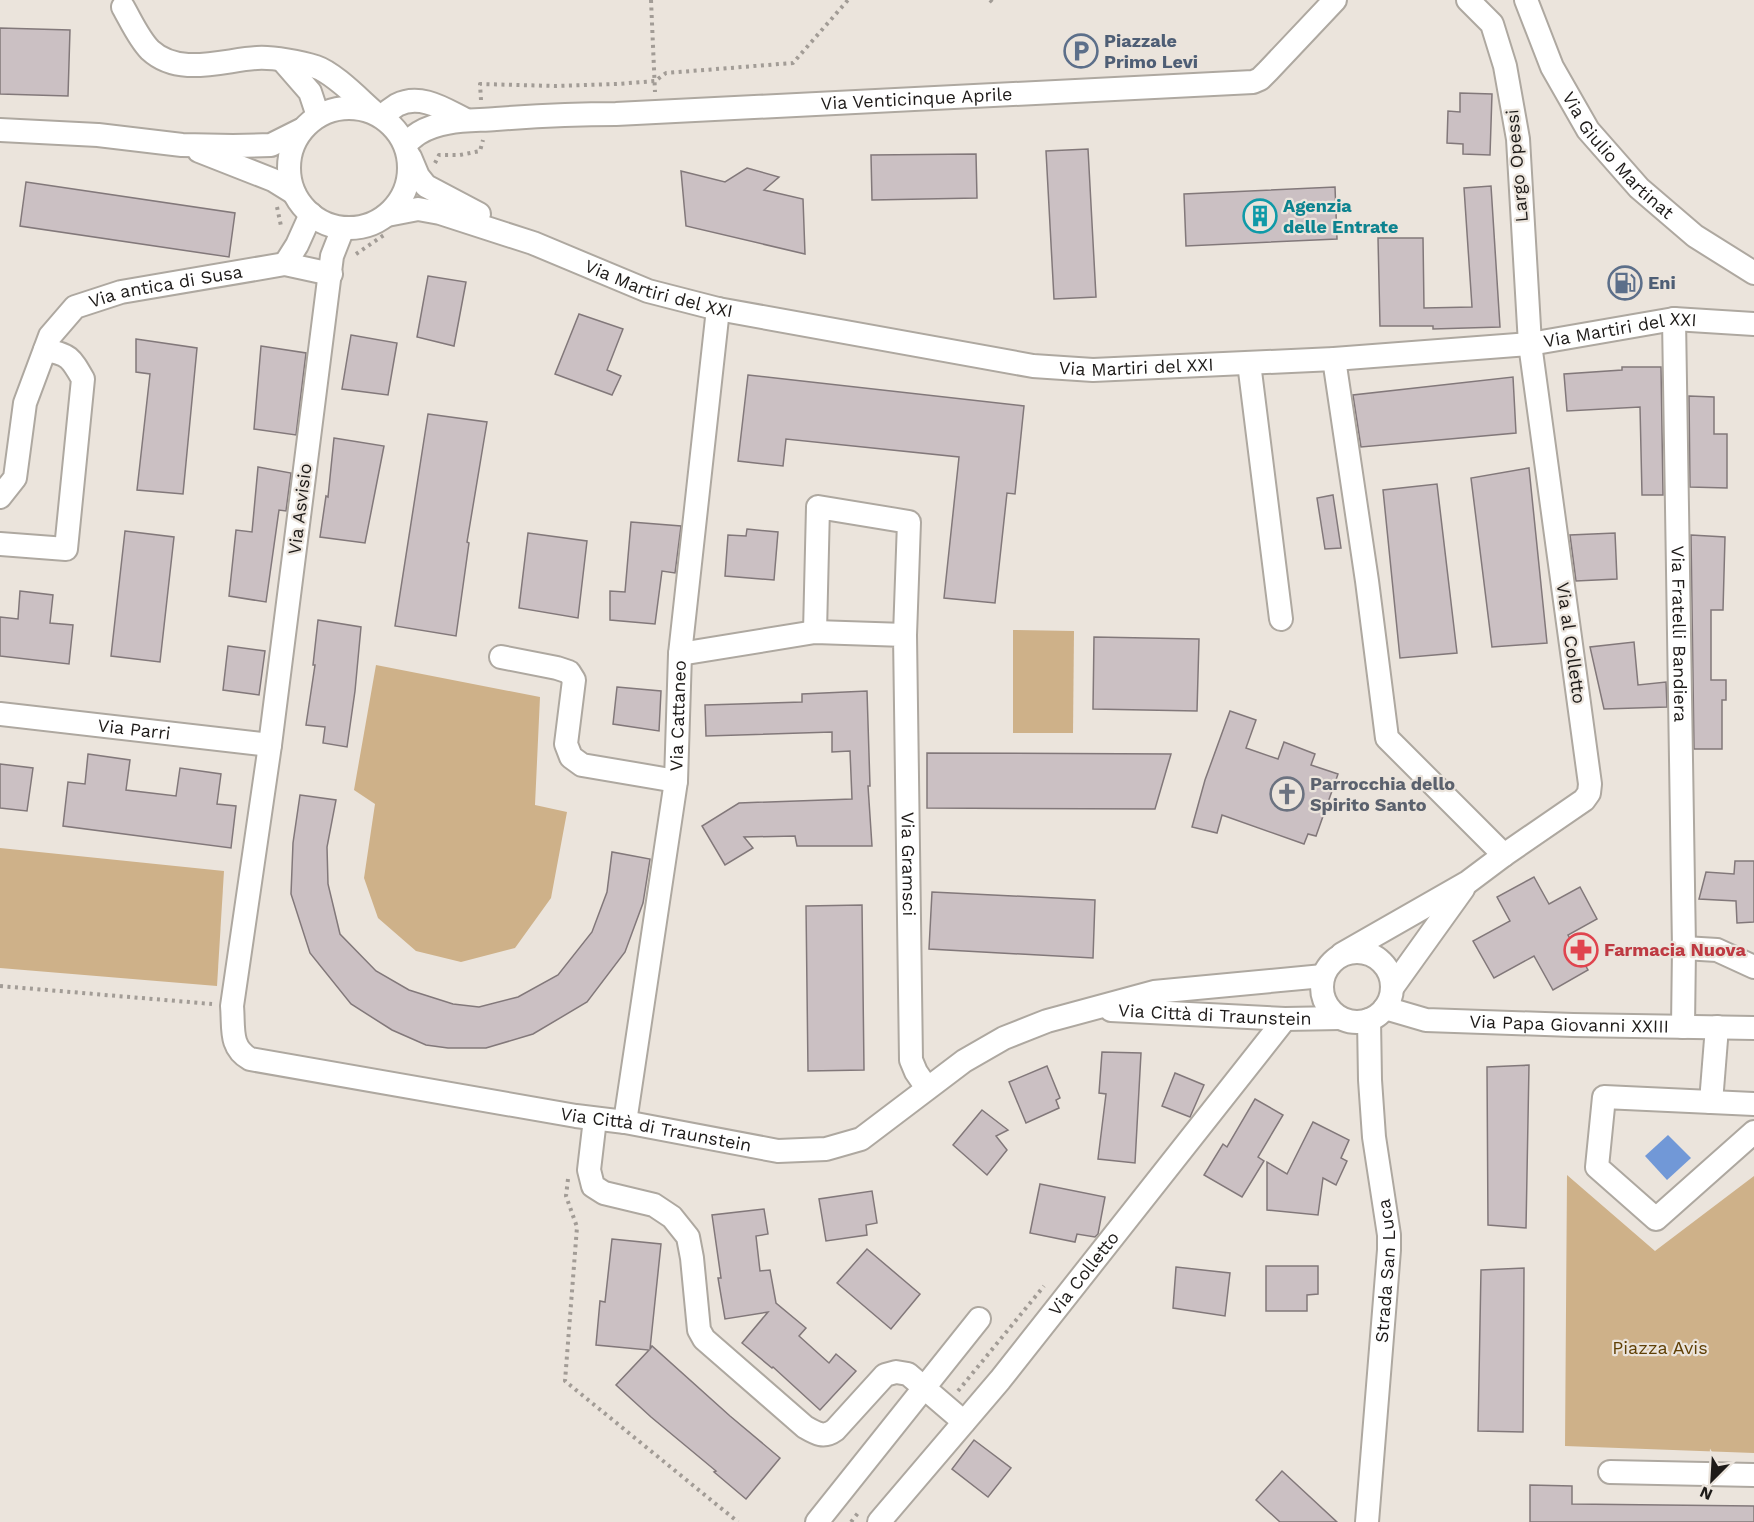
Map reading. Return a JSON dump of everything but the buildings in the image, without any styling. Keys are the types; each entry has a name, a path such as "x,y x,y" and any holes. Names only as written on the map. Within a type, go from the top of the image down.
{"street":[{"name":"Via Venticinque Aprile","path":"406,148 419,132 435,126 473,120 1253,82 1268,71 1335,0"},
{"name":"Largo Opessi","path":"1468,0 1492,24 1505,66 1518,139 1530,344"},
{"name":"Via Giulio Martinat","path":"1526,0 1552,67 1588,130 1639,188 1695,236 1754,273"},
{"path":"123,8 150,50 178,64 196,65 259,58 315,66 329,72 391,125 406,148 418,176 426,186"},
{"path":"283,60 310,92 310,123 293,144 289,160 289,177 294,193 311,214 326,223 343,228"},
{"path":"0,130 98,135 182,145 271,145 336,109 356,108 378,115 397,105 414,100 427,102 473,120"},
{"path":"182,145 273,180 294,193"},
{"path":"388,223 408,179 409,165 406,148"},
{"name":"Via Martiri del XXI","path":"426,186 533,243"},
{"name":"Via Martiri del XXI","path":"343,228 388,223 418,209 440,213 533,243 648,291 718,309 1033,366 1093,370 1334,359 1530,344 1674,319 1754,324"},
{"path":"285,264 297,245 311,214"},
{"name":"Via Asvisio","path":"232,1006 270,745 332,265 343,228"},
{"path":"285,264 332,265"},
{"name":"Via antica di Susa","path":"0,497 15,478 25,403 50,336 75,307 121,292 285,264"},
{"name":"Via Cattaneo","path":"625,1122 676,780 680,654 718,309"},
{"name":"Via Fratelli Bandiera","path":"1674,319 1684,948 1683,1027"},
{"name":"Via al Colletto","path":"1342,954 1468,882 1584,800 1589,793 1590,784 1530,344"},
{"path":"0,544 66,549 83,379 72,360 61,353 45,350"},
{"path":"1334,359 1367,581 1387,738 1504,855"},
{"path":"1249,363 1281,619"},
{"name":"Via Gramsci","path":"815,632 818,507 909,522 905,634 911,1060 927,1088"},
{"path":"680,654 815,632 905,634"},
{"path":"501,657 569,672 574,680 566,744 571,757 582,765 676,780"},
{"name":"Via Parri","path":"0,714 270,745"},
{"name":"Via al Colletto","path":"1382,1005 1468,882"},
{"path":"1684,948 1717,950 1754,967"},
{"path":"1362,952 1372,955 1387,968 1391,977 1382,1005 1359,1022 1349,1022 1340,1018 1326,1005 1322,995 1323,976 1330,963 1342,954 1362,952"},
{"name":"Via Città di Traunstein","path":"232,1006 236,1046 241,1054 250,1059 596,1119 625,1122 778,1151 826,1149 861,1139 964,1061 1004,1038 1047,1021 1154,992 1323,976"},
{"name":"Via Papa Giovanni XXIII","path":"1382,1005 1426,1020 1754,1029"},
{"name":"Strada San Luca","path":"1367,1522 1389,1250 1389,1235 1374,1137 1370,1080 1382,1005"},
{"name":"Via Città di Traunstein","path":"1089,1008 1285,1019 1340,1018"},
{"name":"Via Colletto","path":"879,1522 1013,1363 1285,1019"},
{"path":"1711,1102 1717,1028"},
{"path":"1754,1104 1604,1096 1597,1167 1656,1219 1754,1132"},
{"path":"596,1119 589,1170 593,1186 604,1193 654,1206 672,1217 688,1237 699,1330 704,1340 805,1427 819,1435 828,1435 885,1375 896,1372 908,1374 964,1422"},
{"path":"817,1522 979,1319"},
{"path":"1610,1472 1754,1475"}],"path":[{"path":"651,0 655,81"},
{"path":"426,186 439,155 460,155 480,150 484,138 473,120 480,84 556,86 655,81 666,72 793,63 848,0"},
{"path":"332,265 347,260 369,247 388,223"},
{"path":"0,986 232,1006"},
{"path":"569,1173 566,1196 577,1227 565,1381 738,1522"}],"green space":[{"path":"1013,630 1074,631 1073,733 1013,733"},
{"path":"376,665 540,697 535,805 567,812 551,898 515,948 461,962 416,951 378,918 364,878 375,804 354,790"},
{"path":"0,848 224,871 217,986 0,968"},
{"name":"Piazza Avis","path":"1567,1175 1655,1251 1754,1176 1754,1453 1565,1446"}],"water":[{"path":"1668,1135 1691,1158 1667,1180 1645,1156"}],"place":[{"name":"Piazzale Primo Levi","path":"1081,51"},
{"name":"Agenzia delle Entrate","path":"1260,216"},
{"name":"Eni","path":"1625,283"},
{"name":"Parrocchia dello Spirito Santo","path":"1287,794"},
{"name":"Farmacia Nuova","path":"1581,950"}]}
